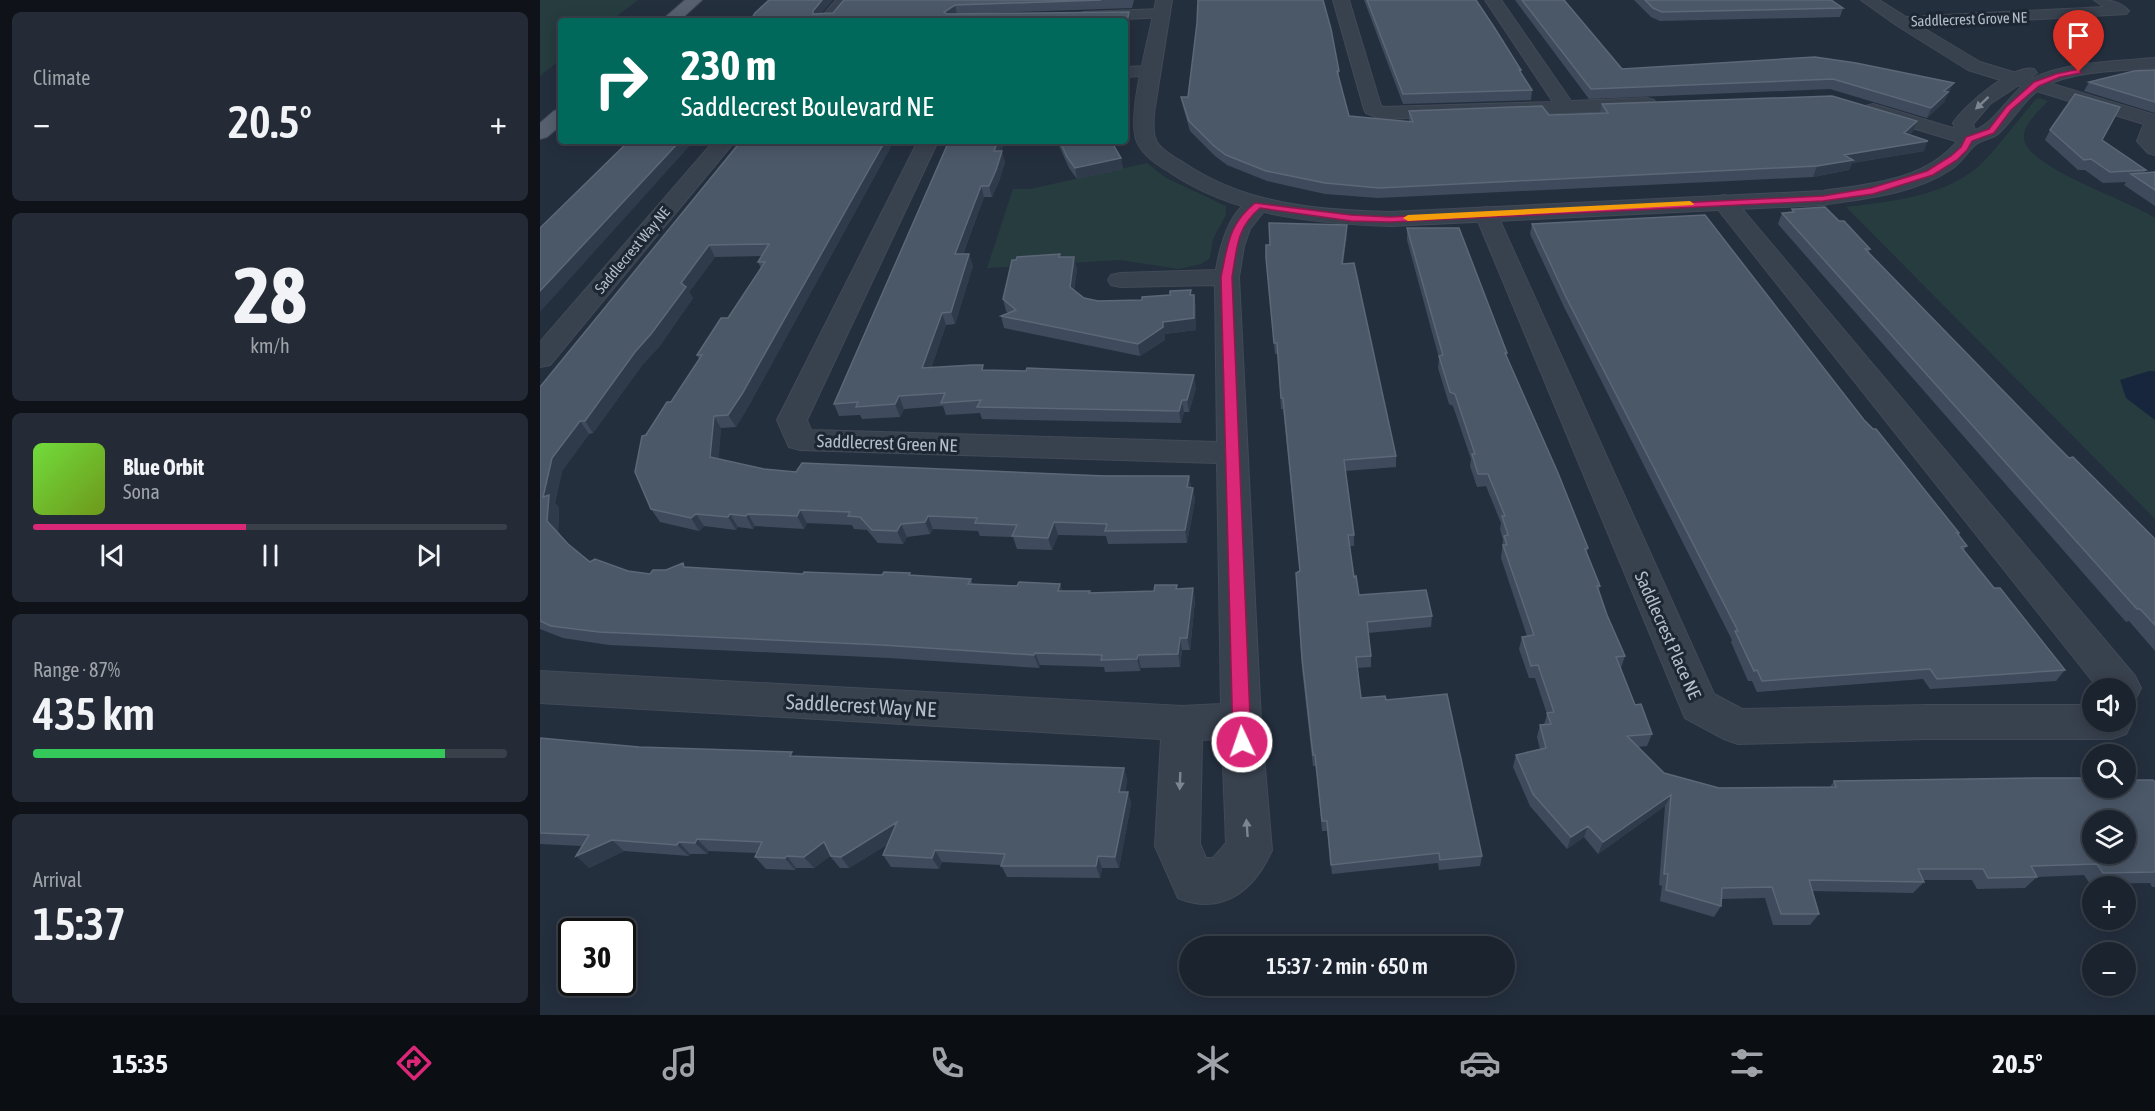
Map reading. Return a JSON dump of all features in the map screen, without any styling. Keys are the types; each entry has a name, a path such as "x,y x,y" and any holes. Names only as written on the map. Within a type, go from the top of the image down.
{"main road":[{"path":"673,18 694,0"},
{"path":"540,133 558,118"}],"street":[{"path":"829,18 844,0"},
{"path":"1341,0 1373,109 1381,112 1662,103"},
{"path":"1493,0 1566,107"},
{"path":"1869,0 1910,21"},
{"path":"1886,0 1964,61 1984,70 2027,81 2155,122 2147,141 2155,149"},
{"name":"Saddlecrest Grove NE","path":"1910,21 2121,11 2102,0"},
{"path":"1071,17 1163,7 1144,111 1146,140 1185,176 1214,190 1258,205 1351,218 1390,219 1823,198 1901,184 1940,167 1964,148 1969,139 1963,123 1983,100 2027,81 2099,68 2155,63"},
{"path":"1857,104 1969,139 1991,131 2027,81 2028,73 2081,60 2155,53"},
{"path":"1128,72 1151,71"},
{"name":"Saddlecrest Way NE","path":"540,359 722,144"},
{"name":"Saddlecrest Green NE","path":"927,144 792,420 800,440 1233,453"},
{"path":"1724,202 2113,678"},
{"path":"1182,723 1177,846 1194,882 1224,879 1249,850 1241,721 1227,277 1235,232 1246,215 1258,205"},
{"name":"Saddlecrest Place NE","path":"1486,213 1699,706 1738,727 1925,722 2082,722"},
{"path":"1120,280 1227,277"},
{"name":"Saddlecrest Way NE","path":"540,687 1182,723 1241,721"}],"green space":[{"path":"540,0 638,0 615,18 558,18 558,61 540,76"},
{"path":"2036,99 2048,101 2032,118 2024,134 2030,150 2060,172 2155,218 2155,519 1846,207 1920,195 1956,182 1985,160"},
{"path":"1147,163 1166,178 1226,206 1226,215 1213,239 1210,258 1201,264 1179,269 1120,260 987,268 1013,189 1030,189"}],"water":[{"path":"2155,371 2155,420 2126,398 2120,380"}],"building":[{"path":"769,0 822,0 813,14 833,13 844,0 1101,0 955,5 944,12 947,14 1129,12 1128,18 752,18"},
{"path":"1198,0 1323,0 1331,29 1339,71 1337,71 1349,116 1413,122 1409,111 1542,106 1549,115 1608,113 1602,104 1832,96 1917,121 1904,133 1928,141 1844,155 1853,160 1817,166 1379,188 1325,183 1266,171 1226,155 1189,121 1181,97 1188,97"},
{"path":"1367,0 1476,0 1532,90 1403,94"},
{"path":"1522,0 1564,0 1622,69 1815,57 1954,83 1944,91 1948,92 1931,108 1833,79 1591,89"},
{"path":"1645,0 1831,0 1843,8 1662,12 1653,8"},
{"path":"2155,70 2155,102 2089,82 2134,71"},
{"path":"2075,94 2120,107 2102,140 2146,170 2110,172 2091,159 2084,160 2050,130"},
{"path":"626,144 677,144 540,291 540,228"},
{"path":"739,144 883,144 742,394 728,415 714,416 710,457 764,469 796,472 802,463 1105,476 1189,476 1187,487 1193,488 1185,530 1105,531 1107,524 1054,522 1048,538 1012,536 1017,525 975,523 977,518 928,516 925,522 901,524 897,531 872,530 860,517 848,516 850,512 800,510 797,516 730,514 728,517 696,514 691,518 651,509 635,472 642,436 646,435 667,402 671,402 702,355 697,355 721,318 728,318 765,262 758,262 769,244 709,245 681,283 686,287 585,421 580,421 552,458 543,497 549,495 547,521 568,544 590,562 595,559 628,571 650,574 653,570 666,570 683,563 684,567 803,574 804,572 882,575 884,572 910,573 909,575 971,579 968,584 1017,586 1019,582 1060,584 1058,591 1090,591 1089,593 1154,591 1155,585 1177,585 1176,589 1193,588 1187,638 1180,638 1178,654 1138,655 1137,659 1101,660 1102,655 1035,653 1034,655 882,645 599,632 551,626 540,621 540,387"},
{"path":"948,144 997,144 994,151 1002,151 989,186 981,186 955,254 969,254 951,312 942,313 922,368 983,365 982,370 1026,371 1027,368 1194,375 1187,400 1182,400 1179,411 977,407 981,400 941,403 945,393 899,396 895,404 856,407 858,402 834,404"},
{"path":"1061,144 1113,144 1121,158 1075,168"},
{"path":"2155,172 2155,190 2131,174"},
{"path":"1825,207 1839,221 1844,221 1870,249 1865,249 2052,441 2069,458 2073,457 2155,539 2155,625 2140,609 2137,609 1782,213 1794,212 1792,209"},
{"path":"1705,215 1864,420 1876,429 1959,533 1957,533 1967,546 1961,547 1994,588 2000,588 2065,670 1937,679 1930,669 1762,681 1757,670 1754,671 1735,631 1738,631 1566,297 1532,224"},
{"path":"1269,223 1347,225 1342,264 1354,263 1396,456 1344,460 1354,535 1348,535 1354,577 1356,576 1359,595 1426,590 1432,616 1367,622 1371,656 1356,657 1361,698 1385,696 1386,700 1447,694 1482,856 1440,860 1439,853 1331,865 1327,821 1322,821 1302,658 1296,573 1300,571 1266,258 1266,245 1270,245"},
{"path":"1407,228 1459,228 1507,353 1505,353 1588,548 1585,549 1600,586 1597,586 1625,656 1616,657 1635,705 1641,704 1652,734 1627,736 1664,773 1719,788 1836,787 1834,781 2082,778 2082,798 2136,798 2136,780 2153,780 2155,782 2155,872 2103,873 2097,864 2031,866 2037,877 1988,878 1983,869 1918,869 1924,882 1809,880 1819,914 1781,914 1772,887 1722,888 1721,906 1666,890 1668,874 1664,874 1671,795 1603,842 1588,826 1571,837 1533,794 1516,755 1546,748 1540,725 1551,724 1547,713 1554,712 1538,665 1531,666 1522,637 1534,635 1503,545 1507,545 1504,536 1508,535 1502,516 1505,516 1488,474 1478,474 1472,454 1475,454 1455,394 1450,392 1439,356 1443,355"},
{"path":"1060,254 1059,257 1074,257 1070,287 1084,298 1098,301 1142,300 1142,297 1170,295 1170,291 1191,290 1190,295 1194,295 1194,318 1163,322 1163,327 1138,344 1001,316 1016,310 1003,299 1012,260 1016,260 1017,257"},
{"path":"540,738 639,747 792,752 790,756 1124,768 1119,792 1128,792 1115,857 1098,856 1096,866 1001,866 1005,854 935,850 932,858 883,855 897,822 841,857 831,856 824,842 804,857 787,856 785,858 755,857 762,842 697,839 695,843 679,842 677,845 612,840 576,856 589,835 540,833"}],"slow traffic":[{"path":"1408,218 1690,204"}],"route":[{"path":"1242,742 1227,277 1235,232 1246,215 1258,205 1351,218 1390,219 1823,198 1873,191 1930,173 1954,158 1969,139 1991,131 2009,109 2036,84 2058,75 2079,72"}]}
